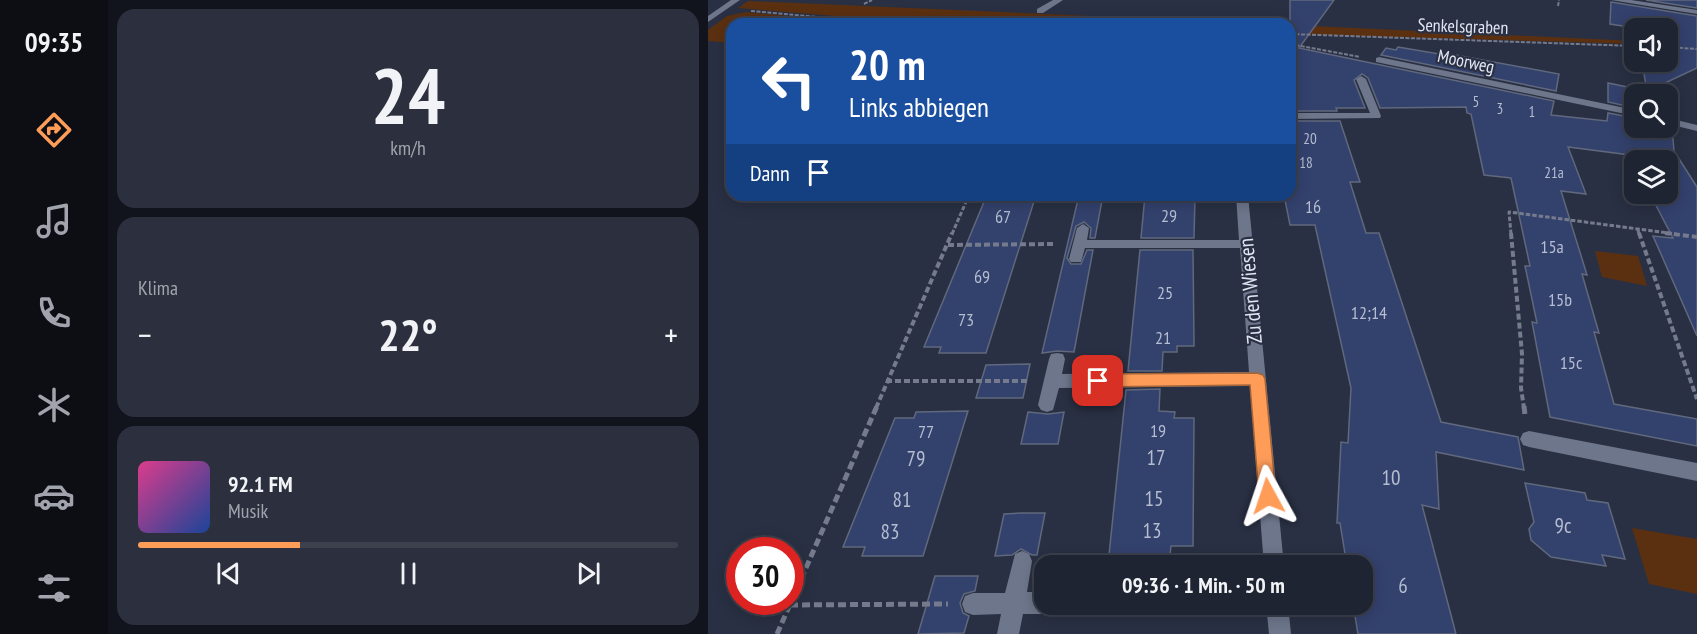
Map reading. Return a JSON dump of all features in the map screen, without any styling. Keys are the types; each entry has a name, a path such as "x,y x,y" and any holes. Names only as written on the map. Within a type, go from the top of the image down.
{"street":[{"path":"708,20 736,0"},
{"path":"1040,11 1059,0"},
{"path":"1615,0 1697,12"},
{"name":"Moorweg","path":"1379,60 1624,111"},
{"path":"1296,117 1376,116 1361,79"},
{"path":"1678,123 1697,128"},
{"name":"Zu den Wiesen","path":"1242,201 1273,555"},
{"path":"1076,259 1083,228"},
{"path":"1079,244 1246,244"},
{"path":"1047,405 1057,359"},
{"path":"1053,381 1257,379"},
{"path":"1529,439 1697,472"},
{"path":"1008,634 1022,561"},
{"path":"973,604 1034,603"},
{"path":"1278,615 1280,634"}],"path":[{"path":"864,4 872,0"},
{"path":"1558,6 1559,0"},
{"path":"723,9 828,18"},
{"name":"Senkelsgraben","path":"1296,34 1624,45"},
{"path":"1296,45 1379,60"},
{"path":"1678,48 1697,49"},
{"path":"804,572 966,201"},
{"path":"1529,439 1521,388 1522,354 1509,212 1697,237"},
{"path":"1638,230 1697,399"},
{"path":"948,245 1079,244"},
{"path":"886,381 1053,381"},
{"path":"804,605 973,604"},
{"path":"777,634 786,615"}],"shaded area":[{"path":"748,1 1139,18 859,18 738,8"},
{"path":"746,12 812,18 726,18 726,42 708,41 708,30 727,16"},
{"path":"1296,25 1624,40 1624,44 1296,34"},
{"path":"1595,251 1638,256 1647,286 1602,277"},
{"path":"1632,528 1697,539 1697,594 1649,584"}],"building":[{"path":"1290,0 1334,0 1299,48 1554,101 1551,115 1607,121 1608,113 1624,116 1624,138 1673,138 1674,150 1624,150 1624,154 1568,147 1586,194 1561,191 1587,275 1582,274 1599,333 1594,332 1614,404 1697,419 1697,446 1550,417 1532,322 1537,323 1525,266 1530,266 1511,178 1484,175 1471,114 1467,113 1466,107 1380,108 1368,78 1362,74 1354,80 1365,108 1296,111 1296,18 1290,18"},
{"path":"1646,0 1697,0 1697,8"},
{"path":"1611,2 1697,16 1697,68 1663,84 1646,84 1644,72 1678,72 1678,18 1624,18 1624,26 1610,24"},
{"path":"1398,47 1439,54 1440,52 1559,74 1556,91 1381,55 1386,48 1396,50"},
{"path":"1608,83 1624,86 1624,106 1608,102"},
{"path":"1296,121 1340,121 1360,182 1350,182 1366,233 1379,233 1441,422 1518,437 1524,470 1436,452 1439,509 1422,505 1456,634 1358,634 1355,615 1373,615 1373,555 1345,555 1340,523 1337,523 1341,442 1348,443 1351,388 1315,225 1290,225 1285,201 1296,201"},
{"path":"1678,157 1697,187 1697,336 1653,236 1673,238 1655,204 1678,204"},
{"path":"984,201 1034,201 986,353 939,353 941,347 924,347"},
{"path":"1078,201 1102,201 1095,238 1090,238 1091,228 1084,222 1076,226 1067,258 1071,264 1081,264 1087,250 1093,250 1074,352 1042,353"},
{"path":"1144,201 1195,201 1194,238 1141,238"},
{"path":"1140,250 1193,250 1194,346 1177,346 1177,352 1163,352 1162,371 1128,371"},
{"path":"1030,364 1023,398 976,398 986,365"},
{"path":"1160,389 1159,411 1175,412 1174,418 1194,418 1193,546 1171,546 1170,555 1109,555 1126,390"},
{"path":"968,411 923,556 862,556 865,547 843,547 895,418 914,418 916,412"},
{"path":"1028,412 1048,414 1064,412 1058,444 1021,444"},
{"path":"1525,483 1585,493 1587,500 1608,503 1625,559 1602,555 1606,566 1551,557 1531,540 1529,529 1534,522"},
{"path":"1045,513 1037,555 1021,549 1012,555 995,556 1004,514"},
{"path":"935,576 978,576 975,591 964,594 960,603 963,613 969,616 964,633 918,634"}],"route":[{"path":"1098,381 1257,379 1268,496"}]}
